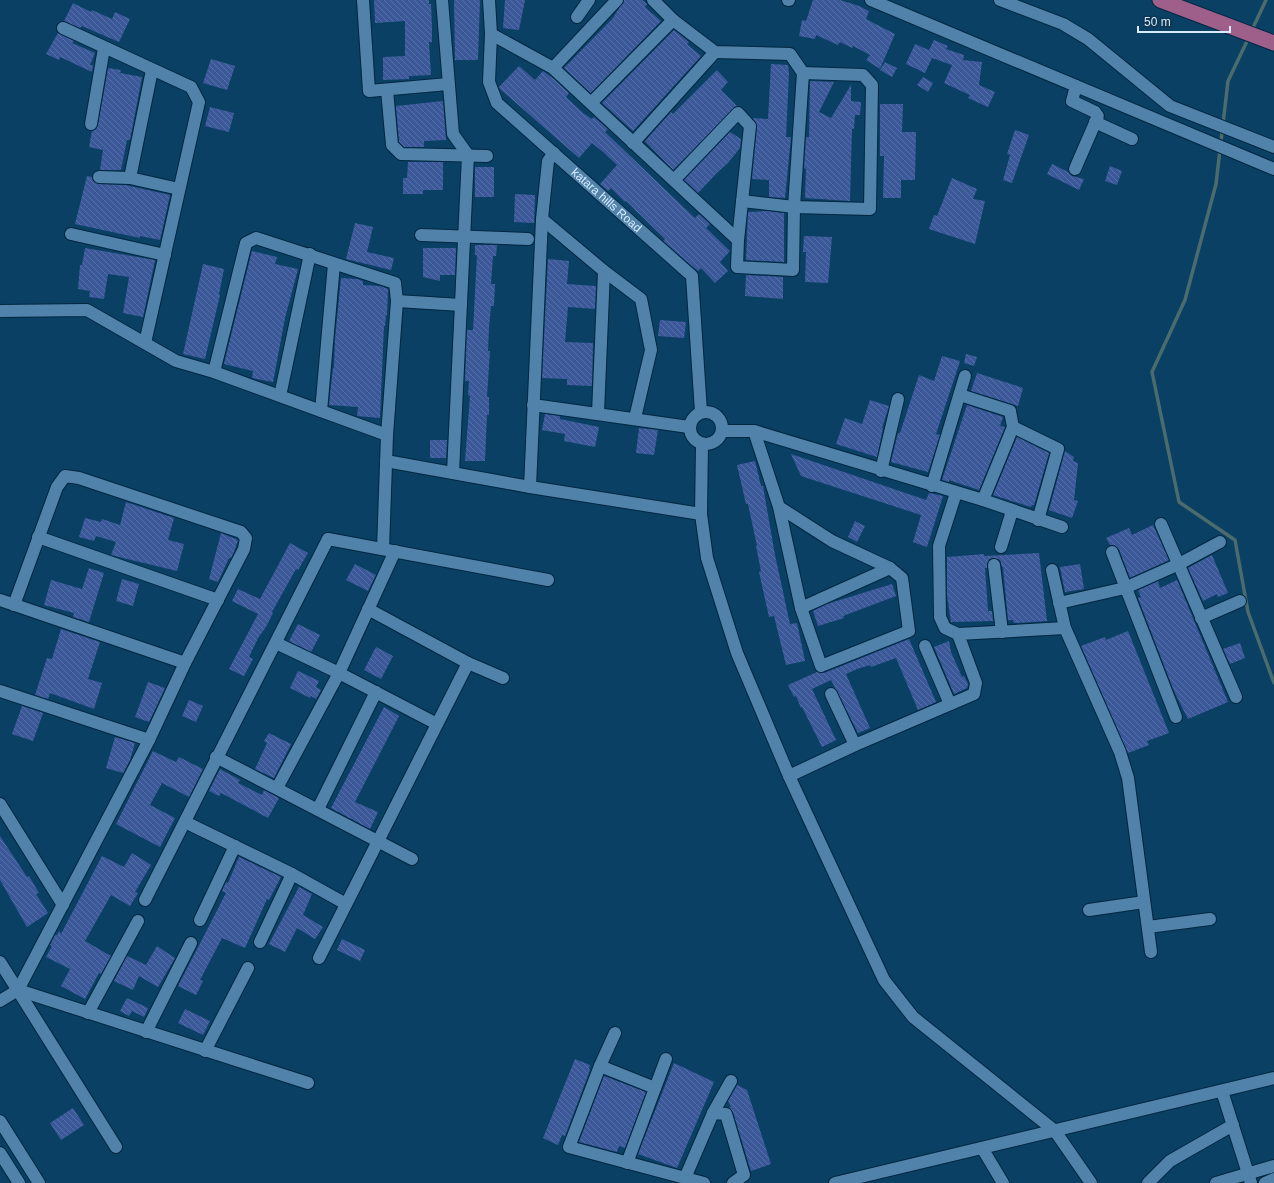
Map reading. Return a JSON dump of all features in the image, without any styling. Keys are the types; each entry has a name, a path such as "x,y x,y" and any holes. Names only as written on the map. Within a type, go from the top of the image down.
{"main road":[{"path":"1160,0 1188,9 1274,43"}],"street":[{"path":"363,0 369,91 448,84"},
{"path":"442,0 453,134 468,155 452,473"},
{"name":"katara hills Road","path":"489,0 491,34 489,82 497,103 692,276 701,412"},
{"path":"577,17 589,0"},
{"path":"553,68 617,0"},
{"path":"653,0 673,20 715,52 790,54 803,73 794,207 793,270 737,267 738,240 750,126 738,113 674,180"},
{"path":"871,0 1274,169"},
{"path":"1000,0 1063,24 1088,39 1170,106 1274,148"},
{"path":"591,103 673,20"},
{"path":"63,28 152,70 191,86 199,102 145,343"},
{"path":"491,34 553,68 738,240"},
{"path":"90,124 104,48"},
{"path":"633,143 715,52"},
{"path":"130,178 152,70"},
{"path":"742,201 794,207 870,209 872,85 862,75 803,73"},
{"path":"1075,169 1097,114 1072,101 1076,86"},
{"path":"386,90 392,145 401,154 487,156"},
{"path":"1095,122 1132,139"},
{"path":"530,487 542,219 548,161 554,153"},
{"path":"99,177 130,178 179,189"},
{"path":"542,219 604,271 641,299 651,350 635,418"},
{"path":"71,234 165,255"},
{"path":"421,235 528,240"},
{"path":"214,372 246,243 256,238 310,254 334,264 395,283 398,301 386,461 389,550 368,609 339,673 277,788"},
{"path":"280,396 310,254"},
{"path":"320,411 334,264"},
{"path":"598,413 604,271"},
{"path":"398,301 461,305"},
{"path":"0,311 87,310 176,361 214,372 387,435"},
{"path":"932,486 965,376"},
{"path":"960,395 1010,411 1013,427 983,500"},
{"path":"881,471 898,398"},
{"path":"533,405 635,418 689,427"},
{"path":"701,412 712,412 721,420 722,431 717,440 712,443 702,444 693,438 689,427 693,418 701,412"},
{"path":"1013,427 1058,449 1038,520"},
{"path":"722,431 754,431 881,471 983,500 1062,527"},
{"path":"754,431 779,507 801,608 821,666 909,631 902,578 890,568 832,541 779,507"},
{"path":"702,444 701,514 707,558 737,653 789,776 884,980 913,1017 1055,1131 1091,1183"},
{"path":"386,461 530,487 701,514"},
{"path":"0,1001 18,990 149,740 185,663 244,549 246,538 241,532 79,478 65,476 57,487 14,605"},
{"path":"956,493 939,546 940,617 944,628 958,634 1065,628"},
{"path":"1002,547 1012,511"},
{"path":"1161,524 1236,697"},
{"path":"38,537 218,600"},
{"path":"145,900 216,757 276,643 328,539 548,580"},
{"path":"1059,603 1125,588 1179,564 1220,542"},
{"path":"1112,552 1176,717"},
{"path":"994,565 1002,632"},
{"path":"801,608 890,568"},
{"path":"1052,570 1065,628 1128,778 1151,952"},
{"path":"0,600 185,663"},
{"path":"1201,618 1240,601"},
{"path":"368,609 468,663 503,678"},
{"path":"789,776 855,745 974,694 976,683 958,634"},
{"path":"276,643 339,673 437,724"},
{"path":"925,646 950,704"},
{"path":"319,958 468,663"},
{"path":"0,691 149,740"},
{"path":"318,809 376,692"},
{"path":"831,694 855,745"},
{"path":"216,757 412,859"},
{"path":"0,804 63,905"},
{"path":"185,822 292,874 346,904"},
{"path":"200,920 235,846"},
{"path":"260,942 292,874"},
{"path":"1089,910 1144,902"},
{"path":"1148,926 1210,919"},
{"path":"88,1013 138,921"},
{"path":"146,1032 191,943"},
{"path":"0,962 116,1147"},
{"path":"205,1051 248,968"},
{"path":"18,990 308,1083"},
{"path":"615,1033 600,1066 569,1147 704,1183"},
{"path":"626,1163 666,1059"},
{"path":"600,1066 655,1088"},
{"path":"835,1183 1274,1078"},
{"path":"685,1178 713,1113 731,1081"},
{"path":"1222,1091 1249,1178"},
{"path":"713,1113 726,1114 743,1179 733,1183"},
{"path":"0,1121 39,1183"},
{"path":"1148,1183 1170,1161 1233,1125"},
{"path":"982,1148 1003,1183"},
{"path":"0,1153 19,1183"},
{"path":"1216,1183 1249,1178 1274,1166"},
{"path":"1265,1183 1274,1179"}],"building":[{"path":"374,0 429,0 429,4 431,4 432,26 432,42 429,42 431,75 409,76 409,79 383,80 383,57 405,56 405,21 375,23"},
{"path":"454,0 480,0 478,60 455,60"},
{"path":"505,0 525,0 519,30 503,28"},
{"path":"624,0 642,0 647,4 645,7 661,21 591,93 564,68 613,18"},
{"path":"813,0 840,0 859,6 869,11 866,19 895,34 880,69 866,60 870,55 853,46 852,48 840,42 838,45 816,35 815,39 799,36 802,20 806,21"},
{"path":"73,3 91,12 92,10 112,19 115,12 130,19 119,42 82,26 80,28 64,21"},
{"path":"674,30 689,42 687,44 701,56 633,131 602,103"},
{"path":"58,33 74,41 72,43 95,53 90,65 93,65 92,72 60,57 59,60 46,54"},
{"path":"934,40 948,46 946,49 964,55 963,60 982,62 979,85 995,92 988,107 968,98 970,95 944,83 952,65 932,58 925,73 906,64 915,44 929,50"},
{"path":"211,59 235,66 227,90 203,83"},
{"path":"885,62 897,68 892,77 880,70"},
{"path":"771,64 788,65 789,73 786,137 791,137 785,198 769,197 769,180 752,179 757,127 753,118 768,119"},
{"path":"519,66 535,80 543,71 554,79 569,93 566,97 583,113 592,119 594,117 608,129 605,132 695,218 699,214 710,224 706,228 730,251 720,262 728,271 715,283 701,268 698,271 663,241 665,239 626,201 625,202 611,188 608,191 600,184 617,165 603,152 592,143 579,158 500,89 499,87"},
{"path":"108,68 121,70 120,73 142,77 130,140 127,140 121,170 100,170 103,150 89,147 92,131 96,129 98,125"},
{"path":"717,70 728,82 721,90 737,106 673,170 645,141 671,112 673,114"},
{"path":"923,77 933,83 928,92 917,85"},
{"path":"810,81 834,82 819,112 831,118 851,85 851,101 861,102 860,115 855,115 854,129 852,129 850,201 805,198 806,169 804,168 806,137 809,137"},
{"path":"443,101 446,140 424,141 424,147 404,147 399,142 396,106"},
{"path":"880,104 903,104 902,132 916,132 915,180 901,180 901,198 883,198 884,156 880,156"},
{"path":"210,107 234,113 229,132 205,126"},
{"path":"1015,130 1029,135 1012,183 1003,180 1010,155 1007,154"},
{"path":"730,132 741,139 740,148 728,163 698,193 684,180"},
{"path":"408,162 443,162 443,190 423,190 423,194 403,194 403,178 407,178"},
{"path":"1052,164 1068,172 1072,176 1084,179 1079,190 1047,174"},
{"path":"1110,166 1122,171 1117,185 1105,181"},
{"path":"475,167 494,167 494,197 475,197"},
{"path":"87,176 92,177 93,181 98,184 125,185 170,195 160,240 140,236 140,238 75,224"},
{"path":"952,178 977,189 973,199 985,201 975,244 929,229 934,215 937,216"},
{"path":"515,194 535,195 534,223 514,222"},
{"path":"767,211 784,213 784,262 746,260 748,212"},
{"path":"355,223 373,227 367,252 394,258 391,270 346,259"},
{"path":"804,236 832,237 828,283 805,282 806,252 803,252"},
{"path":"475,245 497,245 496,256 493,256 491,284 495,284 494,306 491,306 489,328 488,351 490,351 487,397 489,397 489,415 487,415 485,461 465,461 470,396 468,395 469,381 465,381 467,330 473,330 477,255 475,255"},
{"path":"85,248 155,260 143,317 123,313 129,277 108,274 104,299 89,297 90,291 78,289 80,265 82,265"},
{"path":"423,248 456,248 455,275 440,275 440,281 423,277"},
{"path":"252,251 277,257 275,264 298,269 285,318 273,382 252,378 253,371 224,364"},
{"path":"548,259 569,261 567,284 596,286 595,309 568,307 565,342 593,343 592,386 567,385 567,379 542,378"},
{"path":"203,264 224,269 220,295 205,359 183,354"},
{"path":"746,275 783,277 783,299 745,296"},
{"path":"341,278 357,279 363,281 363,285 380,286 388,289 387,315 384,326 380,418 357,416 358,407 329,405 334,368 335,339"},
{"path":"660,320 686,322 684,338 658,336"},
{"path":"966,354 977,357 974,366 964,363"},
{"path":"942,356 960,361 936,434 940,435 928,472 891,462 898,433 900,433 919,375 934,381"},
{"path":"977,373 1023,388 1018,406 971,391"},
{"path":"870,400 889,406 882,428 877,457 836,444 845,418 862,424"},
{"path":"967,405 1003,417 1000,426 1005,427 979,490 949,480 949,482 942,480"},
{"path":"545,414 560,416 560,419 599,427 595,447 564,441 565,434 542,430"},
{"path":"639,428 658,430 654,455 636,453"},
{"path":"1017,437 1049,453 1034,505 1031,507 993,495"},
{"path":"430,440 447,440 446,458 430,458"},
{"path":"1065,451 1074,457 1073,461 1078,463 1074,500 1078,501 1072,518 1049,510"},
{"path":"791,454 926,500 929,493 943,496 927,547 913,542 921,515 801,476"},
{"path":"755,461 761,486 763,486 775,555 790,624 797,623 805,661 786,665 774,616 769,617 759,572 761,571 757,546 748,504 746,504 737,465"},
{"path":"126,502 174,518 168,540 184,544 177,571 111,555 116,542 96,536 94,541 79,537 85,518 101,522 102,519 120,525"},
{"path":"855,521 865,526 857,542 848,537"},
{"path":"1153,525 1169,560 1130,578 1119,549 1114,545 1110,545 1106,538 1129,528 1132,535"},
{"path":"221,533 238,540 234,552 231,558 229,558 218,582 209,579"},
{"path":"290,543 308,553 298,570 296,569 272,612 273,613 266,627 258,638 249,657 253,659 244,676 229,669 258,614 232,601 238,589 260,599"},
{"path":"1039,553 1047,621 1014,623 1013,620 1008,620 1003,567 1000,560 994,558 989,559 987,568 985,568 988,611 992,611 993,621 951,622 947,595 947,557 984,554 984,556"},
{"path":"1212,555 1228,593 1218,597 1217,594 1203,601 1188,568"},
{"path":"355,564 376,575 368,591 346,580"},
{"path":"1080,564 1084,589 1065,592 1060,567"},
{"path":"89,568 104,573 89,622 73,617 74,613 44,605 51,580 82,589"},
{"path":"122,579 139,584 133,606 116,601"},
{"path":"1177,580 1228,702 1188,719 1174,691 1138,598 1141,597 1138,590 1158,581 1160,588"},
{"path":"892,584 896,596 843,616 844,618 818,626 813,611 827,604"},
{"path":"298,624 320,635 311,652 289,641"},
{"path":"61,629 100,642 88,679 102,683 94,709 50,693 48,699 35,695 47,658 52,659"},
{"path":"1128,631 1169,733 1147,741 1149,745 1128,753 1081,646 1105,637 1106,640"},
{"path":"909,639 936,702 918,710 896,658 871,667 870,665 857,669 846,674 870,728 858,733 831,680 812,689 836,740 822,747 796,696 794,697 788,685 817,672 824,673"},
{"path":"949,641 951,652 962,677 964,676 968,684 967,688 954,694 934,647"},
{"path":"1240,643 1245,658 1230,664 1223,649"},
{"path":"376,647 393,656 381,679 364,670"},
{"path":"298,671 319,681 316,687 321,690 316,699 311,696 310,698 290,688"},
{"path":"148,682 165,688 149,722 135,717"},
{"path":"189,700 203,706 196,722 182,716"},
{"path":"22,706 43,713 33,741 12,734"},
{"path":"384,707 399,716 355,802 378,812 370,829 331,808"},
{"path":"269,733 291,744 274,778 255,769 267,743 264,741"},
{"path":"115,737 135,743 130,760 123,773 106,768"},
{"path":"153,751 176,762 179,757 203,769 189,797 162,783 150,805 175,818 160,847 116,824"},
{"path":"220,769 240,780 238,783 262,795 264,790 279,798 268,818 221,793 219,796 209,791"},
{"path":"0,836 27,877 29,876 39,893 36,894 48,913 27,927 0,880"},
{"path":"132,853 151,865 135,892 138,893 130,906 111,895 85,941 111,956 101,974 99,973 85,999 61,986 70,969 46,957 52,946 50,945 55,935 57,935 59,931 61,934 102,856 124,867"},
{"path":"239,857 281,877 269,900 267,899 245,948 222,938 200,980 203,981 196,995 178,986 226,893 222,891 226,882 228,883"},
{"path":"299,887 312,894 303,915 323,927 315,939 297,928 285,952 269,944"},
{"path":"342,939 365,950 360,961 337,950"},
{"path":"157,946 175,958 158,987 139,976 133,990 114,981 127,956 146,965"},
{"path":"127,998 148,1008 144,1017 132,1011 129,1016 120,1011"},
{"path":"185,1009 210,1021 203,1035 178,1023"},
{"path":"575,1059 590,1065 590,1070 565,1136 562,1135 558,1145 543,1138"},
{"path":"674,1063 714,1082 677,1168 638,1154"},
{"path":"604,1076 646,1092 625,1148 619,1146 617,1152 579,1142"},
{"path":"737,1085 747,1090 771,1164 751,1171 733,1112 729,1107 731,1107 728,1101"},
{"path":"73,1108 84,1125 61,1140 50,1123"}],"waterway":[{"path":"1251,32 1266,0"},
{"path":"1249,37 1228,81 1216,184 1185,300 1152,372 1179,502 1235,540 1248,612 1274,683"}]}
